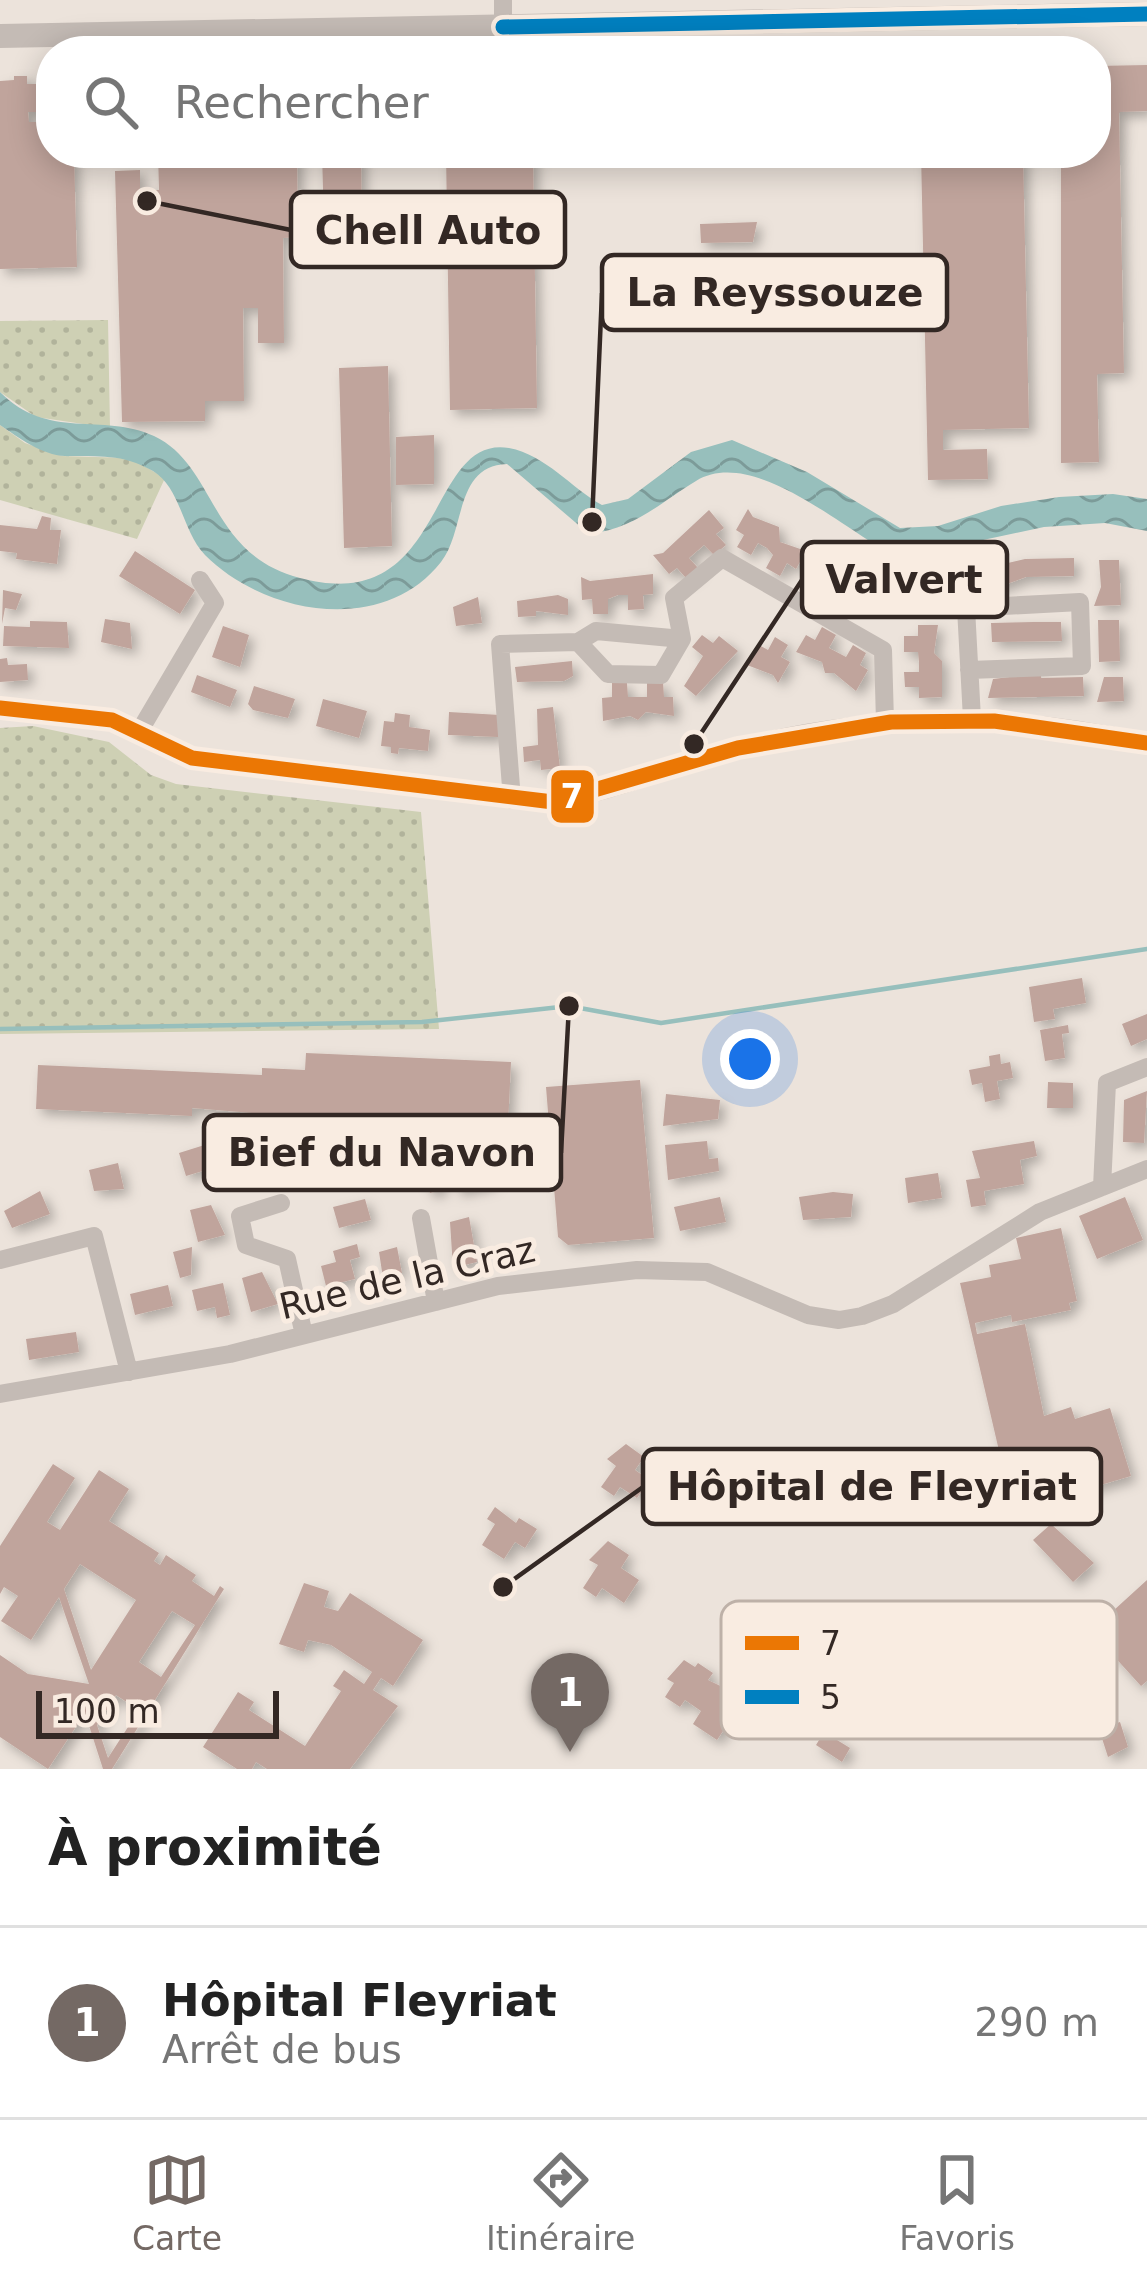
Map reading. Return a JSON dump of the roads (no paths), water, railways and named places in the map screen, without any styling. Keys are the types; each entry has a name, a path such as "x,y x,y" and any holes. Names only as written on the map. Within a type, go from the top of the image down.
{"street":[{"path":"502,0 503,27"},
{"path":"0,35 1147,14"},
{"path":"578,642 608,674 661,675 682,639 674,598 722,558 883,650 885,722"},
{"path":"140,732 215,603 200,580"},
{"path":"969,670 1082,666 1080,602 966,608 969,670 973,719"},
{"path":"512,800 500,644 578,642 596,631 682,639"},
{"path":"0,709 64,711 112,720 192,758 553,802 598,794 741,747 885,722 973,719 1084,729 1147,743"},
{"path":"1102,1187 1107,1083 1147,1067"},
{"name":"Rue de la Craz","path":"0,1394 304,1335 498,1286 674,1268 737,1282 808,1315 839,1320 862,1316 893,1304 1040,1212 1147,1169"},
{"path":"280,1203 240,1216 246,1245 287,1258 304,1335"},
{"path":"421,1218 436,1302"},
{"path":"0,1260 94,1236 129,1372"}],"water":[{"path":"0,392 37,416 154,436 190,467 247,550 300,578 348,583 383,573 409,551 462,468 482,451 509,448 547,465 602,505 628,499 691,452 732,440 807,472 900,528 938,526 1001,506 1113,494 1147,499 1147,531 1105,523 1044,527 899,558 773,483 720,473 696,481 633,521 589,534 507,464 490,467 469,487 449,549 417,585 388,601 324,609 259,592 230,576 197,545 170,488 153,471 120,459 56,455 0,425"}],"waterway":[{"path":"0,1029 422,1022 569,1006 661,1023 1147,949"}],"place":[{"name":"Chell Auto","path":"147,201"},
{"name":"La Reyssouze","path":"592,522"},
{"name":"Valvert","path":"694,744"},
{"name":"Bief du Navon","path":"569,1006"},
{"name":"Hôpital de Fleyriat","path":"503,1587"},
{"name":"Hôpital Fleyriat","path":"570,1752"}]}
